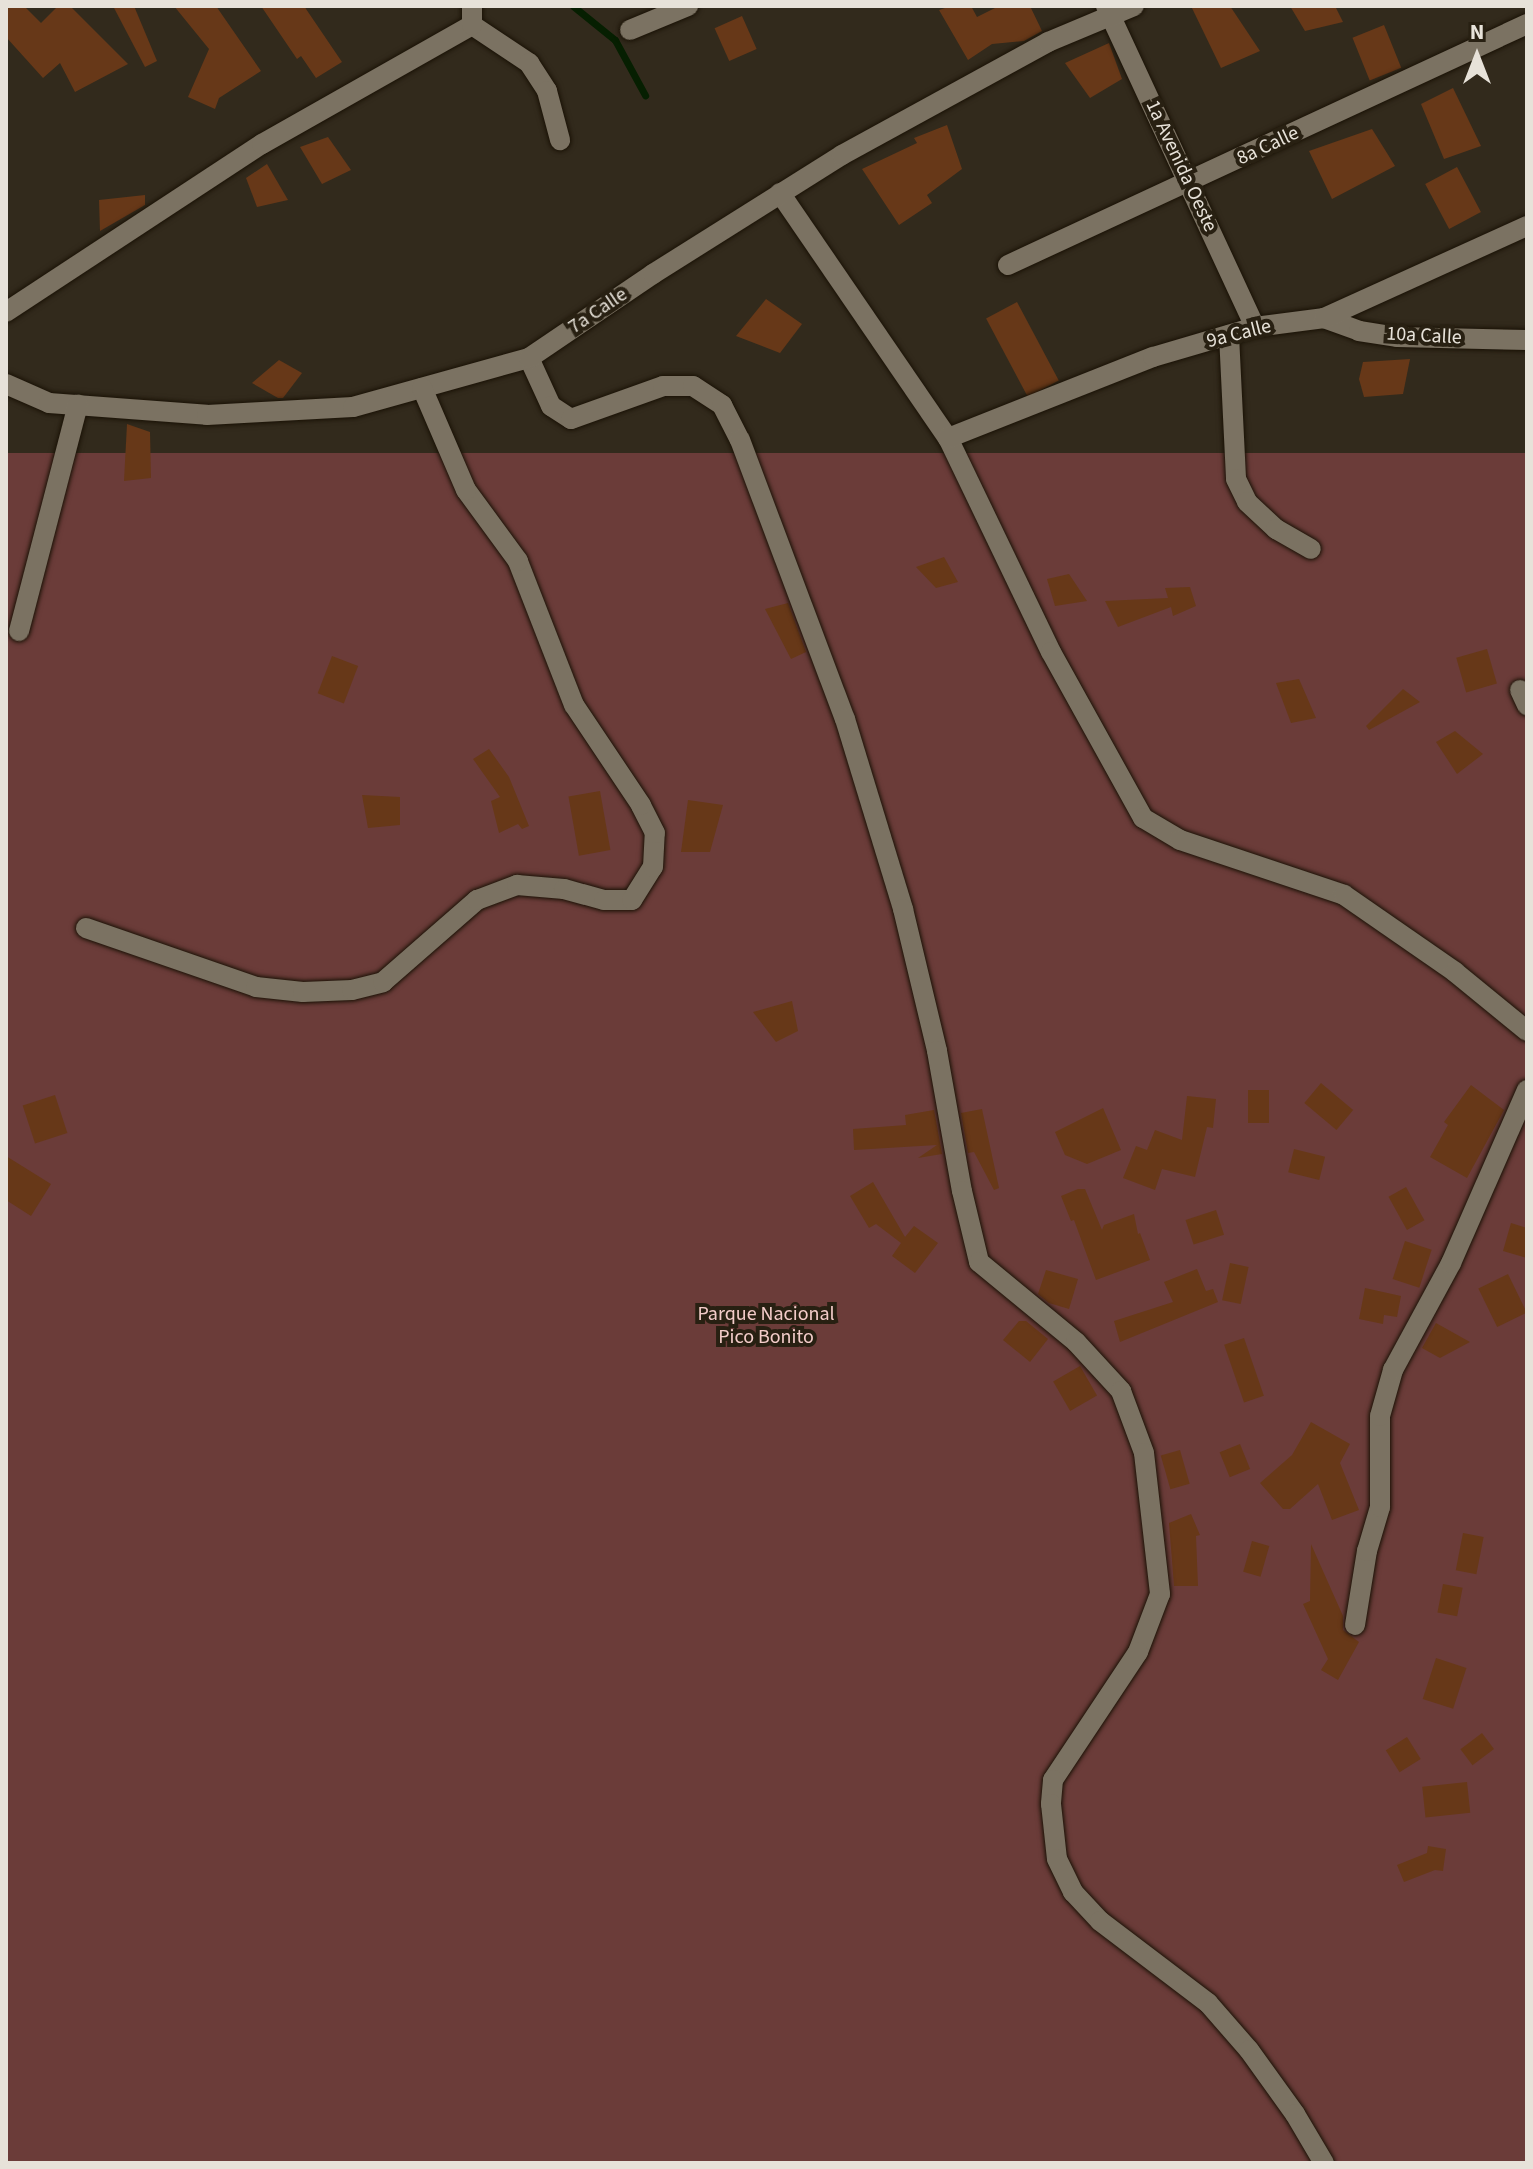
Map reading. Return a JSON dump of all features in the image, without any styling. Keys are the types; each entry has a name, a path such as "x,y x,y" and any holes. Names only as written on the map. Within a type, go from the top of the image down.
{"street":[{"path":"630,30 688,6"},
{"name":"7a Calle","path":"6,384 49,403 207,415 353,407 529,358 780,193 950,94 1108,11 1134,6"},
{"name":"1a Avenida Oeste","path":"1108,11 1255,327"},
{"path":"6,312 262,144 472,15 529,63 547,91 560,140"},
{"name":"8a Calle","path":"1008,265 1527,24"},
{"path":"780,193 948,438 1051,652 1143,818 1180,840 1344,895 1455,972 1527,1031"},
{"name":"9a Calle","path":"948,438 1153,357 1255,327 1324,318 1527,226"},
{"name":"10a Calle","path":"1324,318 1359,331 1397,337 1527,340"},
{"path":"1229,335 1236,479 1247,502 1276,529 1311,549"},
{"path":"529,358 551,406 571,419 663,386 693,386 722,405 740,440 845,719 903,909 937,1051 962,1191 979,1262 1076,1342 1121,1391 1144,1453 1160,1594 1138,1652 1053,1780 1051,1804 1057,1859 1073,1892 1100,1921 1208,2003 1249,2050 1295,2114 1324,2163"},
{"path":"86,928 256,987 303,992 352,990 383,982 477,900 517,885 564,889 604,900 632,900 653,867 655,833 641,805 574,705 518,561 466,490 422,388"},
{"path":"19,631 78,405"},
{"path":"1355,1625 1367,1551 1380,1507 1380,1416 1393,1370 1451,1263 1527,1090"}],"green space":[{"name":"Parque Nacional Pico Bonito","path":"6,453 1527,453 1527,2163 6,2163"}],"building":[{"path":"6,6 24,6 41,23 58,6 70,6 128,64 75,92 60,63 43,78 6,37"},
{"path":"113,6 134,6 157,61 145,67"},
{"path":"174,6 216,6 261,71 219,98 215,109 188,97 209,49"},
{"path":"261,6 304,6 342,62 316,78 301,56 297,59"},
{"path":"951,6 971,6 977,17 999,6 1030,6 1042,31 1024,41 992,44 968,60 939,10"},
{"path":"1191,6 1230,6 1260,51 1221,68"},
{"path":"1290,6 1335,6 1343,22 1305,31"},
{"path":"742,16 757,49 729,61 715,28"},
{"path":"1384,25 1401,68 1370,80 1352,38"},
{"path":"1109,43 1122,79 1090,98 1065,63"},
{"path":"1453,88 1481,146 1444,159 1421,104"},
{"path":"947,125 962,169 927,195 932,203 899,225 862,169 917,143 914,138"},
{"path":"1372,129 1395,166 1332,199 1309,151"},
{"path":"328,137 351,170 322,184 300,147"},
{"path":"267,164 288,200 257,207 246,178"},
{"path":"1457,167 1481,212 1449,229 1425,184"},
{"path":"145,195 145,205 100,231 99,200"},
{"path":"766,299 802,324 780,353 736,336"},
{"path":"1017,302 1059,381 1028,397 986,318"},
{"path":"1410,359 1403,394 1364,397 1359,379 1363,362"},
{"path":"279,360 302,373 283,398 252,383"},
{"path":"127,424 150,432 151,478 124,481"},
{"path":"944,557 958,582 936,588 916,567"},
{"path":"1069,574 1087,601 1055,606 1047,579"},
{"path":"1190,587 1196,606 1173,616 1171,607 1118,627 1105,601 1168,598 1165,588"},
{"path":"788,603 806,652 791,659 765,609"},
{"path":"1487,649 1497,684 1466,692 1456,658"},
{"path":"332,656 358,666 344,703 318,693"},
{"path":"1299,679 1316,718 1291,723 1276,683"},
{"path":"1403,689 1420,702 1369,730 1366,726"},
{"path":"1455,731 1483,754 1457,774 1436,742"},
{"path":"489,749 509,777 529,826 522,829 518,824 499,833 491,801 500,797 473,759"},
{"path":"600,791 610,850 579,856 568,797"},
{"path":"362,795 400,797 400,825 368,828"},
{"path":"688,800 723,805 710,852 681,852"},
{"path":"792,1001 798,1031 776,1042 753,1012"},
{"path":"1321,1083 1353,1110 1336,1130 1304,1103"},
{"path":"1471,1085 1504,1110 1467,1178 1430,1157 1448,1125 1444,1122"},
{"path":"1248,1090 1269,1090 1269,1123 1248,1123"},
{"path":"55,1095 67,1133 35,1144 23,1106"},
{"path":"1187,1096 1216,1099 1213,1128 1207,1127 1195,1177 1162,1169 1155,1190 1123,1178 1136,1146 1147,1150 1155,1130 1182,1140"},
{"path":"1103,1108 1121,1150 1087,1164 1065,1155 1055,1132"},
{"path":"982,1109 999,1188 994,1190 974,1152 968,1153 961,1113"},
{"path":"934,1110 942,1154 918,1158 937,1145 854,1150 853,1129 906,1125 905,1115"},
{"path":"1294,1149 1325,1157 1319,1180 1288,1172"},
{"path":"6,1156 51,1184 31,1216 6,1200"},
{"path":"873,1182 905,1237 914,1226 938,1243 915,1273 892,1256 901,1243 876,1224 869,1228 850,1196"},
{"path":"1406,1187 1424,1220 1407,1230 1389,1197"},
{"path":"1085,1189 1102,1230 1104,1225 1134,1214 1138,1234 1150,1260 1096,1280 1074,1220 1071,1221 1061,1196"},
{"path":"1216,1210 1224,1235 1194,1245 1186,1220"},
{"path":"1511,1223 1527,1228 1527,1258 1503,1251"},
{"path":"1405,1241 1432,1250 1419,1288 1393,1279"},
{"path":"1230,1263 1249,1267 1241,1304 1222,1300"},
{"path":"1197,1269 1206,1291 1213,1289 1218,1302 1120,1342 1114,1321 1173,1302 1164,1282"},
{"path":"1046,1270 1078,1279 1069,1309 1049,1303 1038,1294"},
{"path":"1508,1274 1527,1313 1497,1327 1478,1288"},
{"path":"1365,1288 1401,1296 1397,1317 1384,1315 1383,1324 1359,1319"},
{"path":"1019,1321 1026,1321 1048,1339 1030,1362 1003,1340"},
{"path":"1436,1323 1470,1342 1440,1358 1422,1348"},
{"path":"1244,1338 1264,1396 1244,1403 1224,1345"},
{"path":"1080,1366 1097,1395 1070,1411 1053,1382"},
{"path":"1311,1422 1350,1444 1340,1463 1359,1510 1332,1520 1318,1484 1290,1509 1283,1509 1260,1483 1292,1455"},
{"path":"1240,1444 1250,1469 1230,1477 1220,1452"},
{"path":"1180,1450 1190,1484 1170,1489 1161,1456"},
{"path":"1191,1514 1200,1535 1196,1536 1198,1586 1174,1586 1169,1523"},
{"path":"1463,1533 1484,1537 1476,1574 1456,1570"},
{"path":"1252,1541 1269,1546 1260,1577 1243,1572"},
{"path":"1311,1544 1343,1616 1343,1630 1359,1642 1338,1680 1321,1670 1328,1659 1303,1604 1310,1601"},
{"path":"1443,1584 1463,1588 1457,1616 1437,1612"},
{"path":"1436,1658 1466,1668 1453,1709 1423,1699"},
{"path":"1482,1733 1494,1749 1472,1765 1460,1749"},
{"path":"1407,1737 1421,1759 1400,1772 1386,1750"},
{"path":"1467,1782 1470,1813 1425,1818 1422,1787"},
{"path":"1428,1846 1446,1849 1443,1871 1435,1870 1404,1882 1397,1865 1427,1853"}],"waterway":[{"path":"573,6 615,40 645,95"}]}
